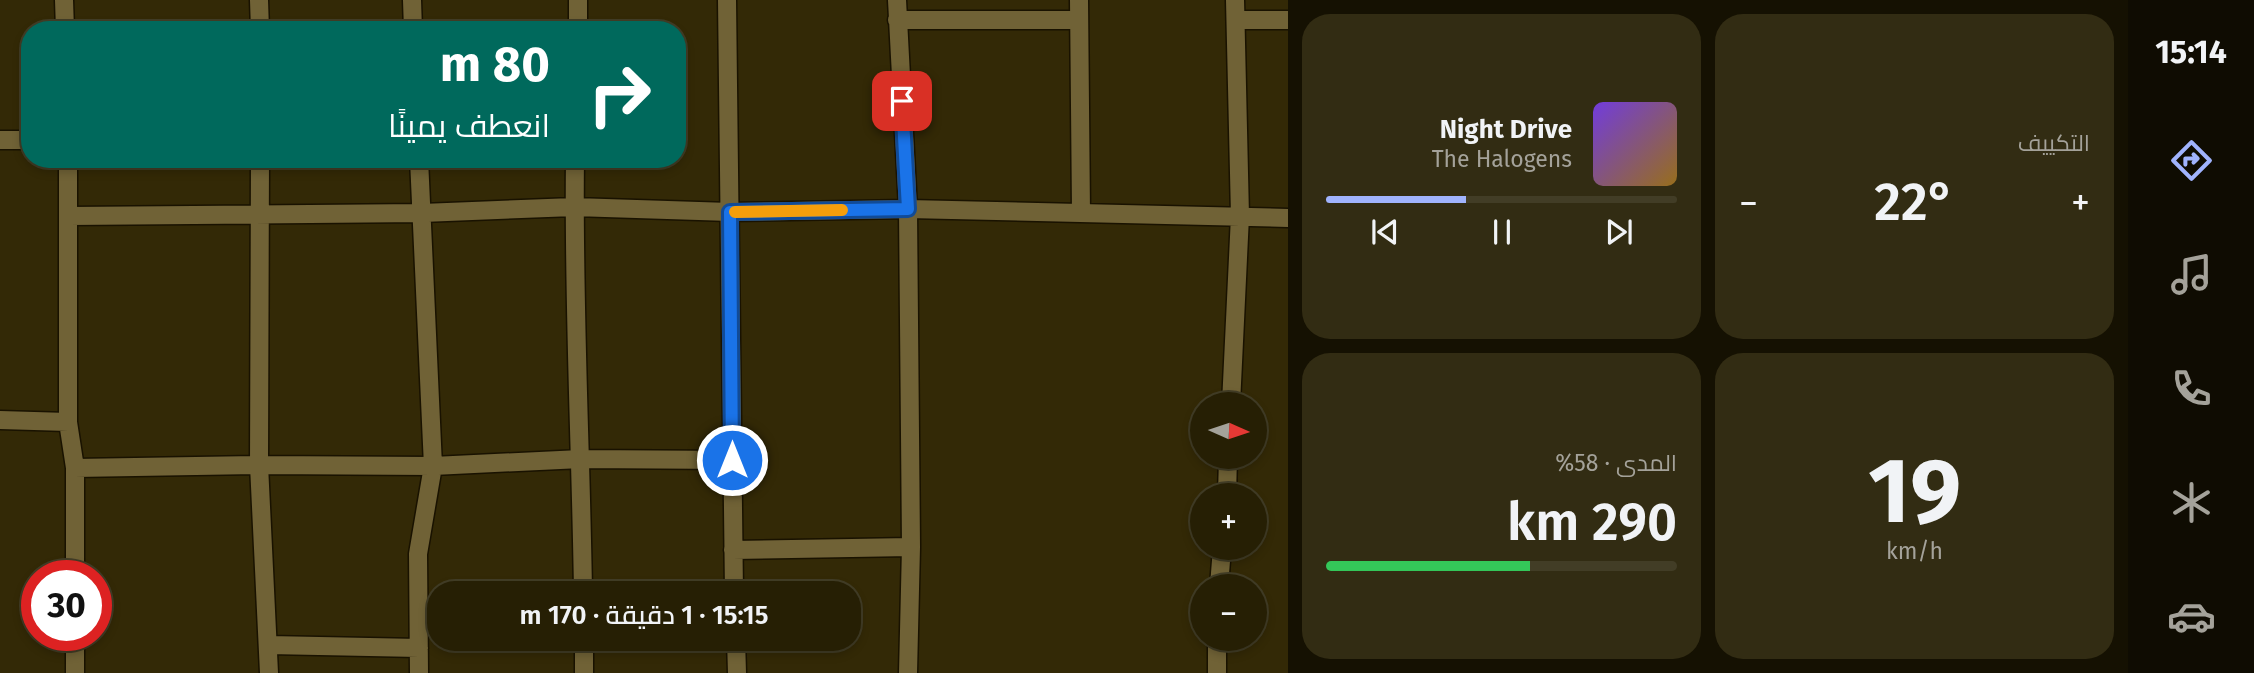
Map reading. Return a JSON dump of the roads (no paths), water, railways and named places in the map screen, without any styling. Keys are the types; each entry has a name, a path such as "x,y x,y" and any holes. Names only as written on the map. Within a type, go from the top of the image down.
{"street":[{"path":"64,0 65,21"},
{"path":"260,0 260,21"},
{"path":"412,0 413,21"},
{"path":"578,0 578,21"},
{"path":"727,0 734,581"},
{"path":"897,0 908,209 911,547 908,673"},
{"path":"1079,0 1081,212"},
{"path":"1232,392 1240,216 1236,0"},
{"path":"897,20 1079,20"},
{"path":"1236,20 1288,20"},
{"path":"0,140 21,140"},
{"path":"68,168 66,374 68,422 75,468 75,560"},
{"path":"260,168 259,465 269,673"},
{"path":"419,673 418,554 433,466 420,168"},
{"path":"575,168 576,341 583,581"},
{"path":"69,216 422,213 574,207 730,212 908,209 1288,218"},
{"path":"0,420 68,422"},
{"path":"75,468 433,466 581,459 732,460"},
{"path":"733,550 911,547"},
{"path":"269,645 419,648"},
{"path":"75,651 75,673"},
{"path":"584,651 584,673"},
{"path":"736,651 737,673"},
{"path":"1217,651 1217,673"}]}
